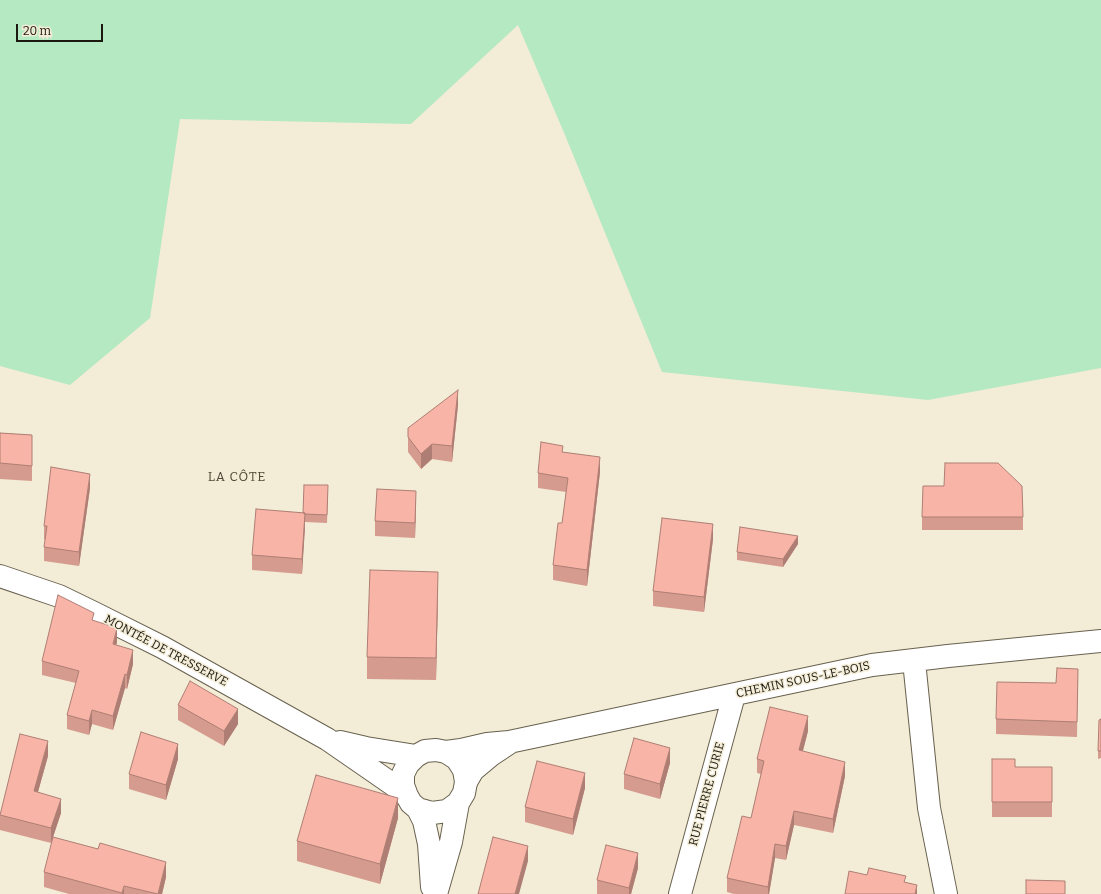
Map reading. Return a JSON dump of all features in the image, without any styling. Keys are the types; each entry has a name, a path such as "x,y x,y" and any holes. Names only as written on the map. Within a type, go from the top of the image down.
{"street":[{"name":"MONTÉE DE TRESSERVE","path":"4,574 94,612 327,739"},
{"name":"CHEMIN SOUS-LE-BOIS","path":"446,752 487,744 509,742 872,665 1101,641"},
{"path":"914,661 929,808 946,894"},
{"name":"RUE PIERRE CURIE","path":"680,894 734,695"},
{"path":"327,739 366,748 416,756"},
{"path":"327,739 360,761 412,802 432,813 446,811 458,803 464,794 466,782 464,770 457,759 446,752 436,750 425,751 416,756 408,764 404,774 403,785 412,802 424,821 430,844 434,894"},
{"name":"CHEMIN SOUS-LE-BOIS","path":"466,782 474,770 491,754 509,742"},
{"path":"434,894 451,842 458,803"}],"green space":[{"path":"0,0 1101,0 1101,368 928,400 662,372 565,135 518,25 411,124 180,119 150,318 70,385 0,366"}],"building":[{"path":"458,390 452,446 432,444 421,454 408,437 408,428"},
{"path":"0,433 32,435 32,466 0,463"},
{"path":"541,442 563,446 562,452 600,457 587,570 553,565 558,523 562,523 568,478 538,473"},
{"path":"945,463 998,463 1022,486 1023,517 922,517 923,486 944,486"},
{"path":"51,467 90,474 79,552 44,547 47,526 44,526"},
{"path":"304,485 328,485 327,515 303,513"},
{"path":"377,489 416,491 415,523 375,521"},
{"path":"256,509 305,513 302,559 252,555"},
{"path":"662,518 713,524 704,597 653,591"},
{"path":"740,527 798,536 783,559 737,552"},
{"path":"370,570 438,572 436,658 367,657"},
{"path":"58,595 94,613 92,620 117,628 113,644 133,650 127,675 125,674 113,716 92,710 89,721 67,715 79,671 42,661"},
{"path":"1057,668 1078,669 1077,722 996,719 997,682 1056,683"},
{"path":"190,681 238,709 224,731 178,705"},
{"path":"770,707 808,716 799,750 845,762 833,819 794,811 786,846 775,844 768,887 727,878 742,816 751,818 764,761 757,759"},
{"path":"1101,719 1101,751 1098,751 1099,720"},
{"path":"141,732 178,744 166,785 129,774"},
{"path":"20,734 48,741 34,791 61,799 51,828 0,815"},
{"path":"634,738 670,748 660,784 624,774"},
{"path":"992,759 1015,759 1015,767 1052,767 1052,802 992,802"},
{"path":"537,761 585,773 573,819 525,807"},
{"path":"316,775 398,798 380,864 297,841"},
{"path":"53,837 98,849 100,843 166,862 158,894 124,886 122,893 44,872"},
{"path":"493,837 528,846 515,894 478,894"},
{"path":"606,845 638,853 629,888 597,880"},
{"path":"869,868 906,876 904,882 917,885 915,894 845,894 849,871 867,875"},
{"path":"1026,880 1065,881 1065,894 1026,894"}],"district":[{"name":"LA CÔTE","path":"237,477"}]}
